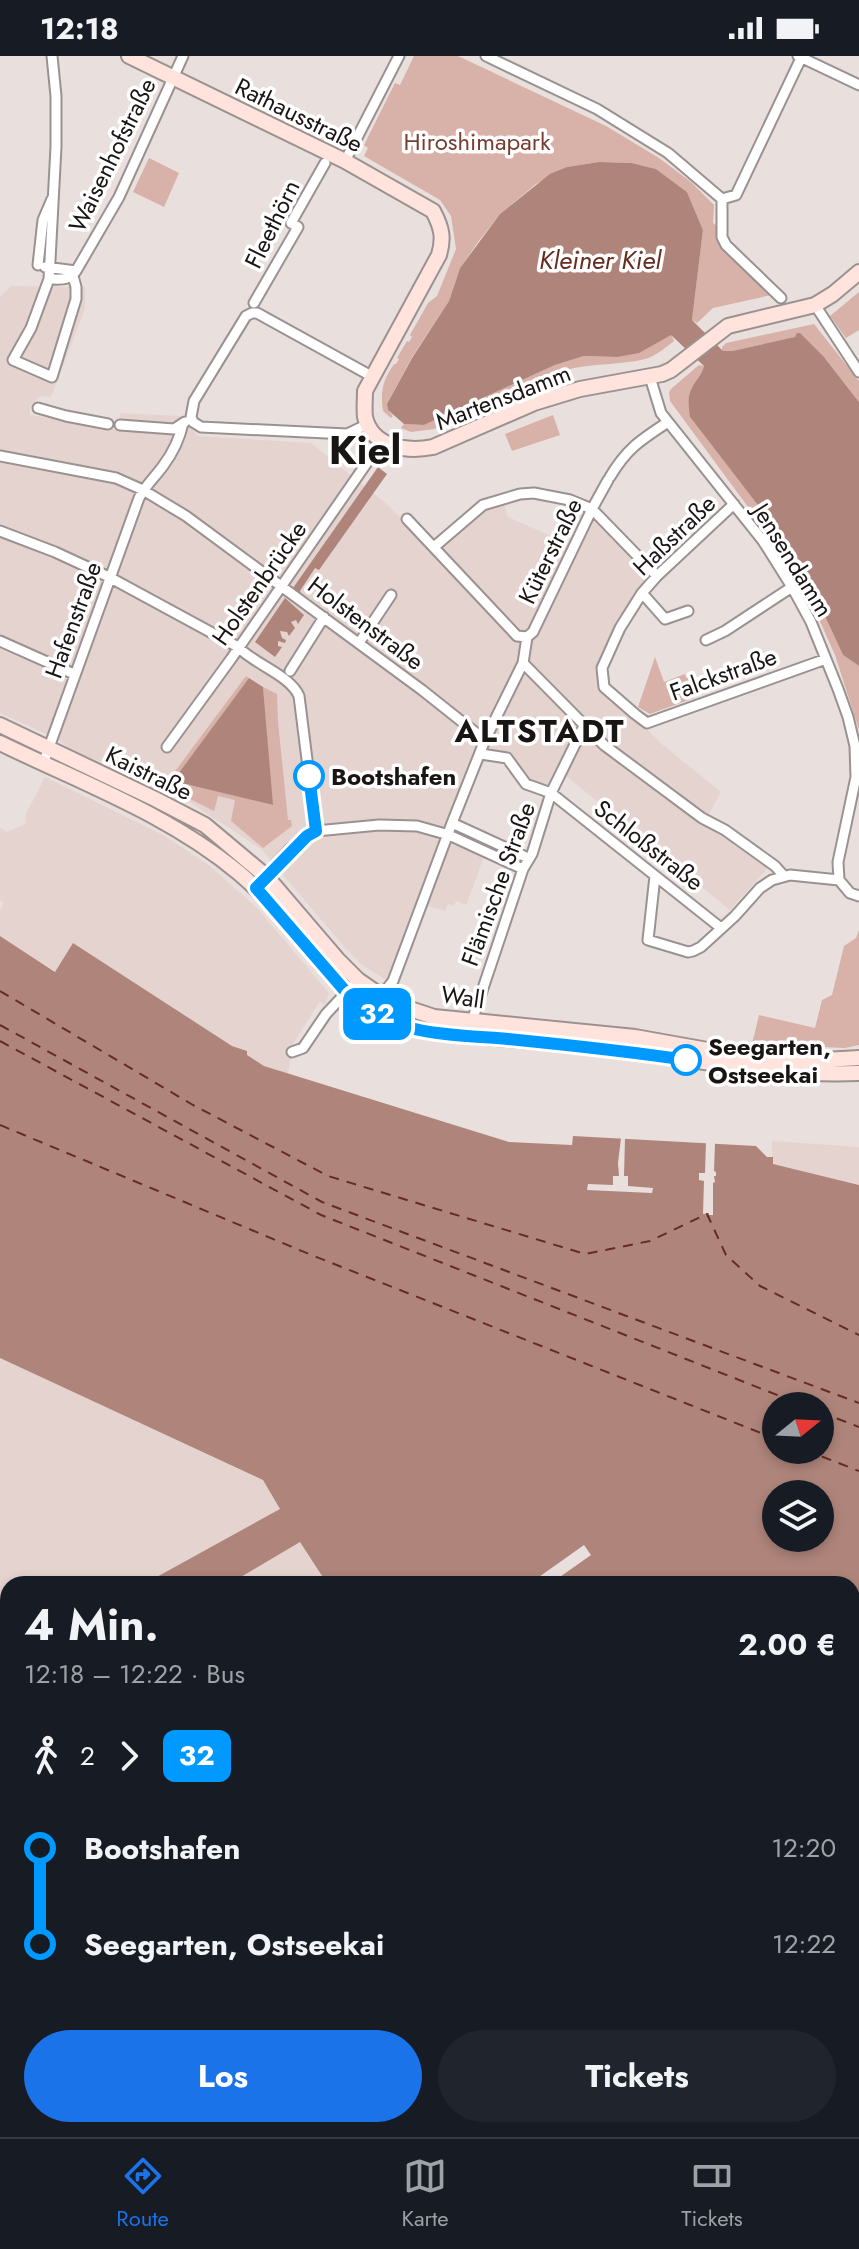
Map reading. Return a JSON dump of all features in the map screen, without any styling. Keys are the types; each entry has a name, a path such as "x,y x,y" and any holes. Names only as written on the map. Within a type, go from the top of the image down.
{"main road":[{"name":"Rathausstraße","path":"129,56 345,161 433,211 441,226 443,240 439,255 365,391 368,424"},
{"path":"815,305 859,272"},
{"name":"Martensdamm","path":"382,441 405,449 433,447 534,403 588,387 650,377 671,370 735,323 815,305"},
{"path":"368,424 382,441"},
{"name":"Kaistraße","path":"0,725 205,825 267,877"},
{"name":"Kaistraße","path":"0,743 173,826 256,888"},
{"name":"Wall","path":"267,877 358,980 381,996 424,1014 470,1028 757,1058 859,1058"},
{"name":"Wall","path":"256,888 346,992 374,1013 411,1028 438,1033 470,1028"},
{"name":"Wall","path":"612,1042 780,1071 827,1075 859,1073"}],"street":[{"path":"52,56 56,147 49,279 31,328 13,360 52,377 76,299 74,273"},
{"name":"Waisenhofstraße","path":"74,273 119,197 183,56"},
{"path":"345,161 399,56"},
{"path":"486,56 597,109 668,153 722,199 722,237 726,245 781,298"},
{"path":"722,199 736,195 801,57 859,85"},
{"name":"Fleethörn","path":"254,303 298,227 291,223 325,163"},
{"path":"49,279 38,265 45,213 52,198"},
{"path":"38,265 74,273"},
{"path":"49,279 66,279 74,273"},
{"path":"815,305 859,372"},
{"path":"120,425 174,429 187,420 194,401 246,316 252,313 373,377"},
{"name":"Jensendamm","path":"650,377 657,403 668,422 763,541 792,587 811,622 848,717 855,746 854,794 838,862 839,880"},
{"path":"38,408 108,424"},
{"path":"187,420 201,427 347,434 368,424"},
{"name":"Hafenstraße","path":"43,764 143,490 164,464 187,420"},
{"name":"Küterstraße","path":"527,637 533,632 592,509 621,458 633,445 668,422"},
{"name":"Holstenbrücke","path":"167,747 382,441"},
{"name":"Holstenstraße","path":"0,456 116,478 143,490 186,516 485,740"},
{"path":"434,547 483,505 510,496 534,493 592,509 657,576"},
{"name":"Haßstraße","path":"635,714 604,687 602,668 620,628 657,576 734,504"},
{"path":"381,996 393,981 485,740 523,663 527,637 517,636 407,519"},
{"path":"0,531 109,577 238,647 247,656 287,675 299,696 312,834"},
{"path":"706,640 792,587"},
{"path":"642,593 665,619 688,611"},
{"path":"359,643 391,595"},
{"path":"287,675 324,617"},
{"path":"0,641 74,674"},
{"name":"Falckstraße","path":"635,714 647,723 826,659"},
{"path":"523,663 584,726 648,779 725,830 784,876"},
{"name":"Flämische Straße","path":"470,1028 551,793 584,726"},
{"name":"Schloßstraße","path":"481,754 507,758 526,784 551,793 721,928"},
{"path":"452,823 528,858"},
{"path":"256,888 285,854 312,834 379,825 417,826 449,835 523,869"},
{"path":"655,876 648,940 688,952 701,947 760,888 784,876 839,880 850,893 859,896"},
{"path":"292,1052 303,1048 326,1014 358,980"}],"shaded area":[{"path":"11,286 85,287 85,309 51,397 40,396 30,407 30,415 118,430 120,413 181,416 198,436 311,443 388,505 433,551 481,509 503,501 508,517 578,548 593,517 657,576 642,593 602,668 604,687 663,745 721,792 708,816 772,859 765,871 730,910 565,775 550,788 528,782 509,757 477,751 440,840 484,857 466,905 456,901 454,906 448,904 445,911 418,903 388,981 362,965 347,950 261,849 162,784 72,751 59,740 0,713 0,297"},
{"path":"45,777 163,835 210,866 257,908 329,993 326,1002 323,1004 320,1001 293,1044 288,1074 264,1066 247,1055 247,1051 232,1046 73,943 56,972 0,936 0,910 4,903 0,900 0,828 7,832 25,824 26,814"},
{"path":"772,1141 859,1147 859,1185 772,1164"},
{"path":"0,1358 263,1480 297,1544 300,1542 321,1576 0,1576"}],"green space":[{"name":"Hiroshimapark","path":"414,56 458,56 606,126 659,158 691,182 714,205 713,223 723,231 720,242 776,294 713,308 697,323 692,320 703,230 687,192 656,169 632,163 599,162 567,167 536,184 500,214 478,242 460,268 449,301 412,357 387,404 393,416 391,418 383,411 385,381 412,337 410,335 428,303 437,296 456,249 451,216 440,200 364,156 368,148 364,145 395,83 400,85"},
{"path":"149,158 179,173 164,207 133,192"},
{"path":"859,292 859,330 846,338 830,316"},
{"path":"814,324 859,381 859,402 824,357 796,337 722,351 726,343"},
{"path":"671,334 674,341 649,358 566,370 434,429 411,432 401,428 404,424 424,425 555,365 584,356 617,357"},
{"path":"699,365 704,366 703,372 691,390 690,417 797,556 843,655 859,666 859,730 835,655 801,579 670,401 672,388"},
{"path":"553,415 560,435 512,451 505,434"},
{"path":"655,657 664,682 685,674 694,698 650,714 638,707"},
{"path":"246,676 249,678 174,781 272,805 263,687 277,694 288,820 291,820 292,826 263,848 231,821 235,800 218,796 214,811 164,786"},
{"path":"859,930 859,1045 845,1048 752,1044 759,1015 815,1028 822,1000 832,995 844,946 856,938"}],"water":[{"name":"Kleiner Kiel","path":"599,162 632,163 656,169 687,192 703,230 692,320 723,351 795,337 800,333 824,357 859,402 859,666 843,655 797,556 690,417 690,393 704,366 671,335 639,353 617,357 584,356 555,365 424,425 404,424 388,410 387,404 412,358 449,301 460,268 500,214 550,174 567,167"},
{"path":"378,467 387,474 319,570 315,568 300,591 302,595 293,588"},
{"path":"285,598 304,615 298,624 296,620 291,622 295,628 289,636 287,632 280,631 286,640 285,643 278,641 278,646 282,647 275,657 255,642"},
{"name":"Bootshafen","path":"249,678 263,687 273,805 173,781"},
{"path":"0,936 55,972 73,943 232,1046 247,1051 247,1055 264,1066 509,1142 572,1145 573,1136 756,1146 767,1157 773,1157 773,1164 859,1185 859,1576 322,1576 300,1542 243,1576 159,1576 280,1509 263,1480 0,1358"}],"pier":[{"path":"621,1138 625,1138 624,1176 628,1176 628,1186 653,1188 652,1193 587,1190 588,1184 613,1185 613,1176 619,1176"},
{"path":"706,1142 715,1143 713,1215 703,1214 704,1181 699,1180 699,1173 705,1173"},
{"path":"584,1545 591,1555 561,1576 540,1576"}],"ferry route":[{"path":"0,991 193,1105 328,1176 585,1254 650,1241 707,1214 726,1255 760,1286 859,1335"},
{"path":"0,1025 322,1202 859,1403"},
{"path":"0,1041 321,1215 770,1392"},
{"path":"0,1125 309,1254 762,1433"},
{"path":"834,1417 859,1427"},
{"path":"834,1461 859,1471"}],"bus line":[{"name":"32","path":"309,776 316,831 307,836 256,888 346,992 360,1003 392,1021 438,1033 587,1046 686,1060"}],"place":[{"name":"Bootshafen","path":"309,776"},
{"name":"Seegarten, Ostseekai","path":"686,1060"}],"district":[{"name":"Kiel","path":"365,450"},
{"name":"ALTSTADT","path":"540,731"}]}
